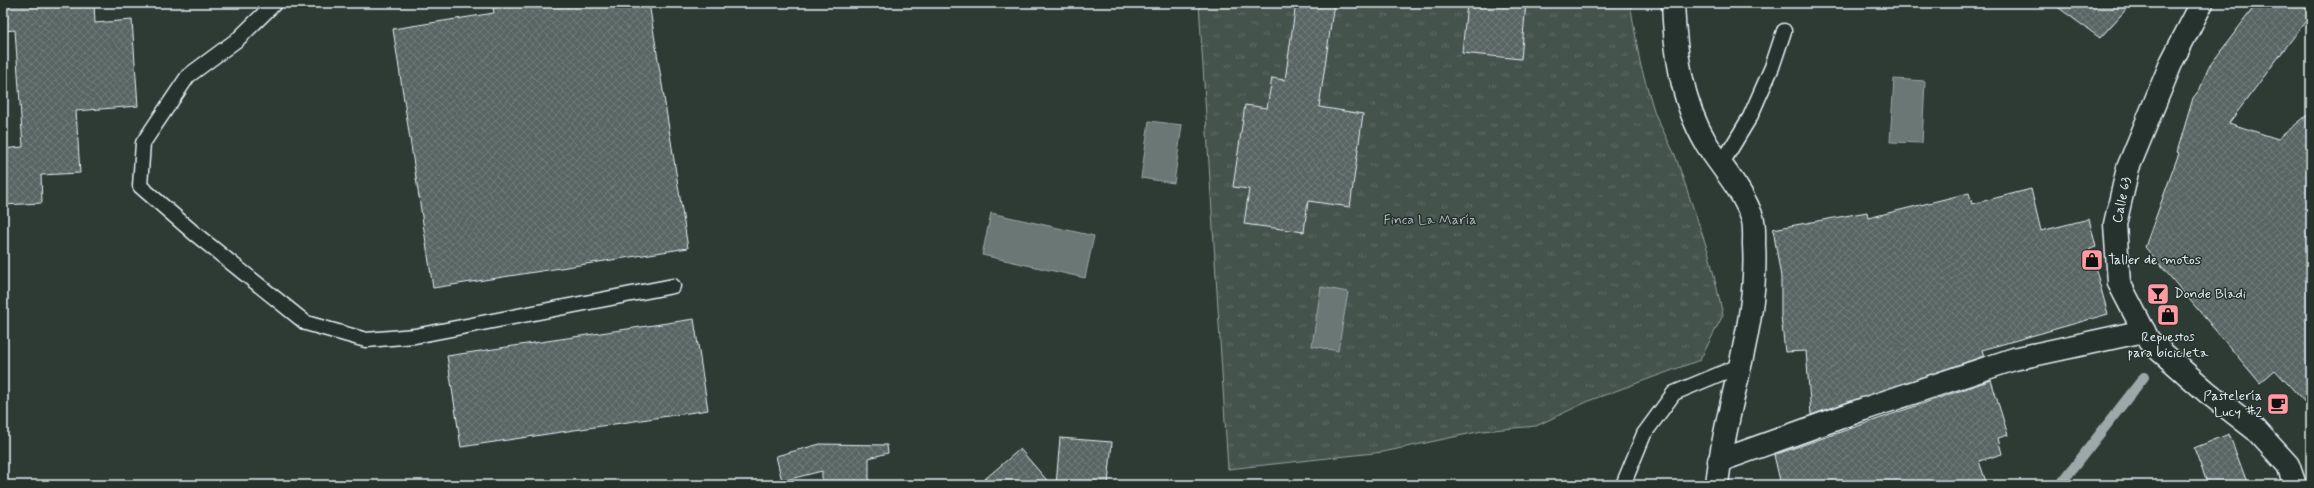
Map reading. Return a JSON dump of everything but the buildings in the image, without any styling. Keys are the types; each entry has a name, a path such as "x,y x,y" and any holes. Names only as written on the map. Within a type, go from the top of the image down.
{"main road":[{"path":"1673,3 1684,92 1705,142 1733,182 1752,218 1756,270 1749,327 1739,366 1719,461 1717,485"},
{"name":"Calle 63","path":"2202,3 2172,61 2128,168 2115,224 2119,283 2149,341 2206,392 2256,430 2288,465 2295,485"},
{"path":"1719,461 1857,411 2014,359 2144,331"}],"lane":[{"path":"275,3 238,39 188,76 144,143 140,186 194,233 306,322 366,340 415,336 673,286"},
{"path":"1721,165 1750,117 1772,67 1784,31"},
{"path":"1624,485 1644,434 1674,393 1739,366"}],"green space":[{"name":"Finca La María","path":"1199,3 1630,3 1640,63 1655,114 1675,155 1709,254 1723,315 1700,360 1591,400 1536,426 1482,431 1383,452 1228,469"}],"shaded area":[{"path":"1894,79 1925,81 1922,143 1890,142"},
{"path":"1149,121 1182,125 1174,183 1141,178"},
{"path":"991,213 1094,236 1085,278 982,255"},
{"path":"1321,287 1348,292 1338,351 1312,346"}],"waterway":[{"path":"2060,485 2144,377"}],"place":[{"name":"Taller de motos","path":"2092,260"},
{"name":"Donde Bladi","path":"2158,294"},
{"name":"Repuestos para bicicleta","path":"2168,315"},
{"name":"Pastelería Lucy #2","path":"2278,404"}]}
